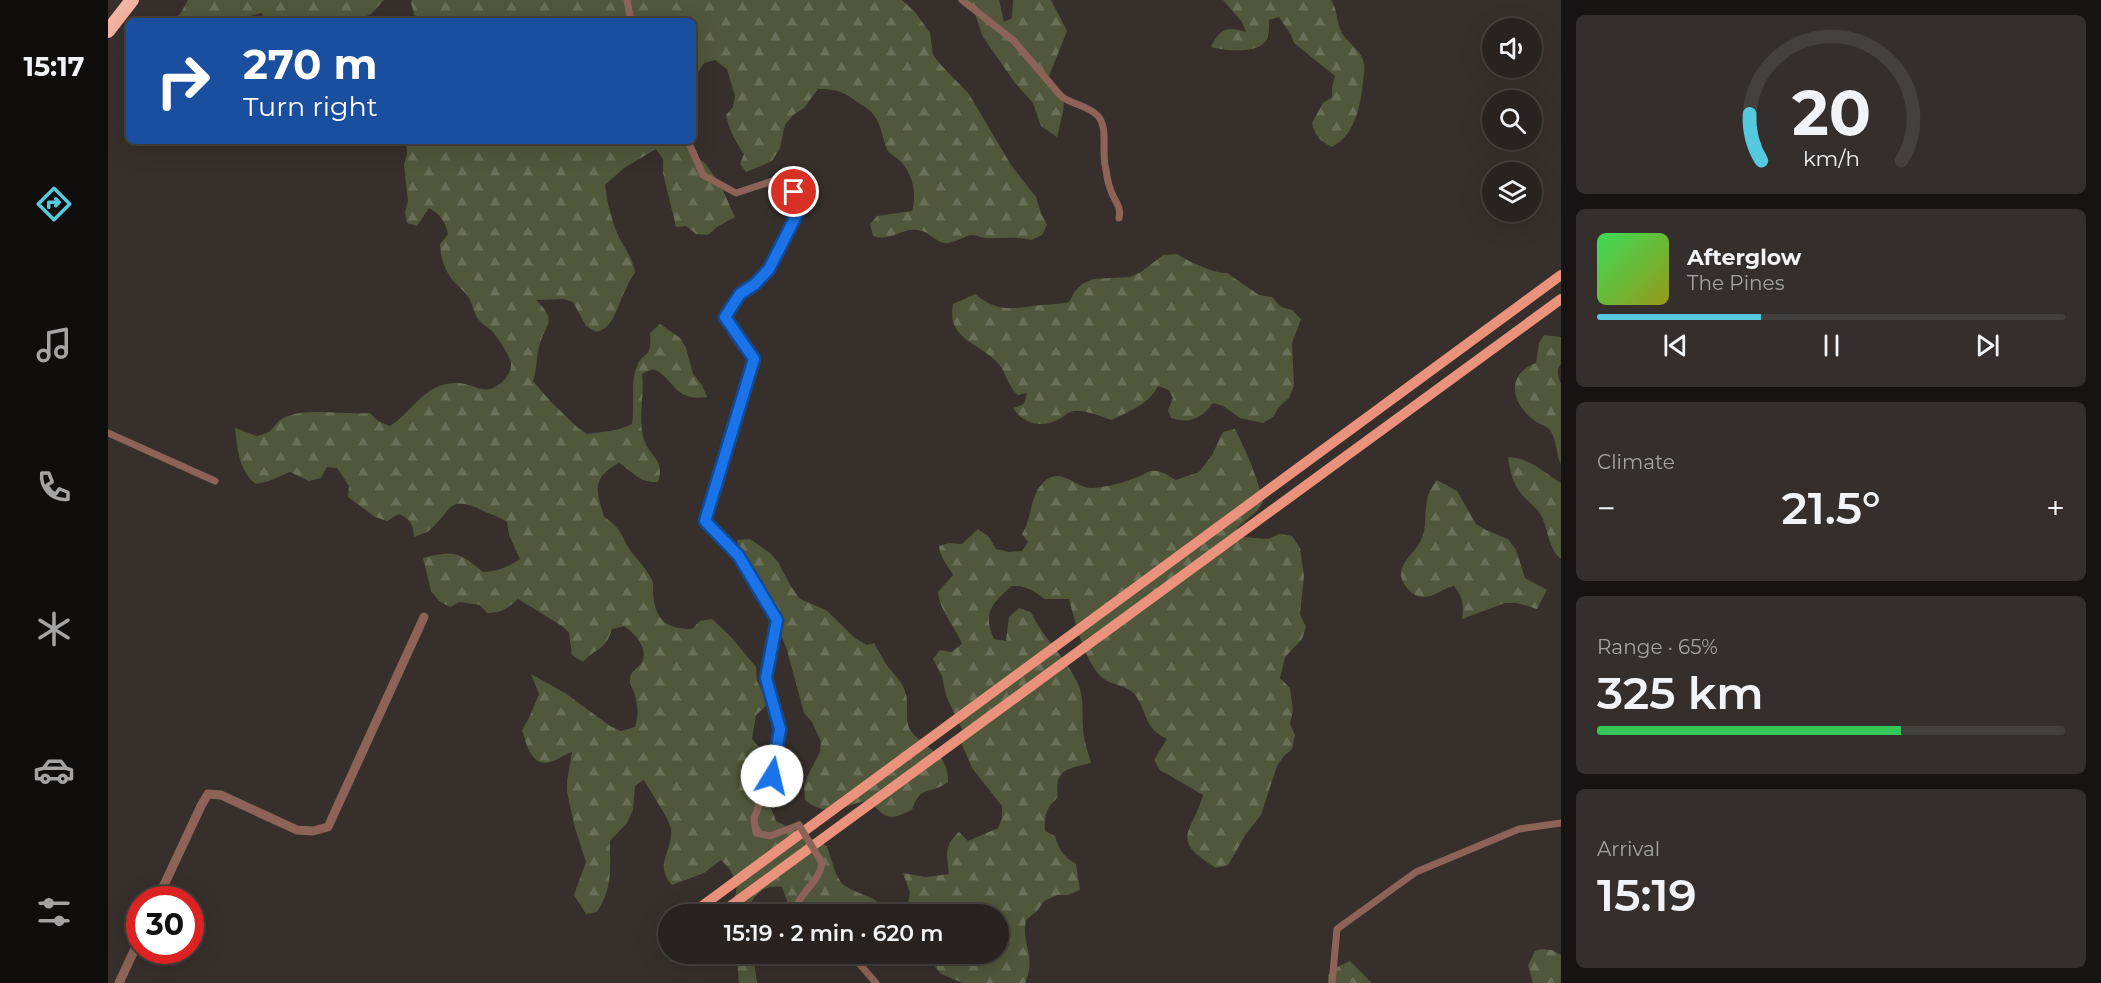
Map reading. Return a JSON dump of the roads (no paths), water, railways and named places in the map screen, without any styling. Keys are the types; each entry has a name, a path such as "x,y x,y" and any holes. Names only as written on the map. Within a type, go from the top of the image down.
{"highway":[{"path":"108,31 132,0"}],"main road":[{"path":"711,904 1561,275"},
{"path":"733,904 1561,299"}],"street":[{"path":"627,0 630,18"},
{"path":"962,0 1013,40 1066,101 1090,110 1099,117 1104,124 1103,154 1110,189 1120,208 1119,218"},
{"path":"689,144 703,175 736,193 788,176 800,208 769,269 755,284 740,294 725,317 754,359 705,521 738,555 777,620 766,678 780,729 772,776 754,818 756,833 770,836 799,825 822,863 821,874 796,904"},
{"path":"108,433 215,481"},
{"path":"164,886 208,794 221,795 297,830 313,831 327,827 424,617"},
{"path":"1332,983 1337,929 1416,872 1519,829 1561,823"},
{"path":"119,983 128,964"},
{"path":"860,964 876,983"}]}
